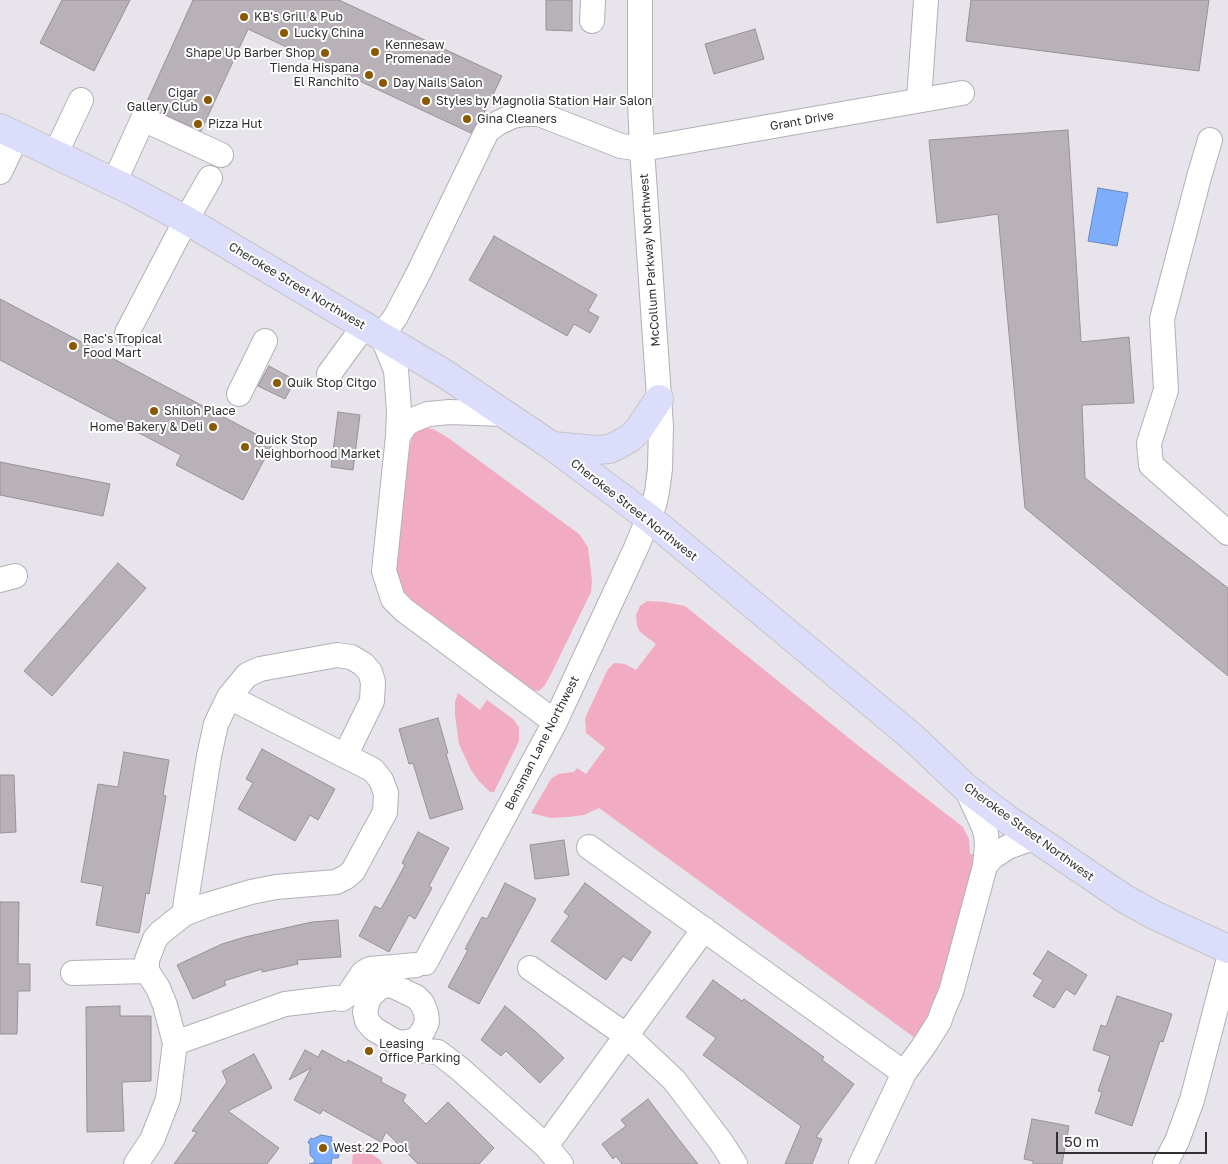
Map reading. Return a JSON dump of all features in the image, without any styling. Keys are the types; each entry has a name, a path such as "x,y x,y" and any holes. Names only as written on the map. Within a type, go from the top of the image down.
{"main road":[{"name":"Cherokee Street Northwest","path":"8,132 186,220 445,374 552,446 649,518 898,724 966,788 1032,838 1125,899 1156,916 1228,949"},
{"path":"552,446 596,450 609,449 630,438 639,429 660,399"}],"street":[{"name":"McCollum Parkway Northwest","path":"640,0 642,149 660,399 660,469 657,492 649,518"},
{"path":"919,100 926,0"},
{"name":"Grant Drive","path":"329,374 373,331 396,316 487,131 513,116 539,114 620,146 642,149 962,93"},
{"path":"55,155 81,100"},
{"path":"114,183 143,119 221,155"},
{"path":"0,172 8,132"},
{"path":"1210,140 1186,223 1162,319 1166,390 1149,443 1151,465 1228,533"},
{"path":"128,333 186,220 210,178"},
{"path":"373,331 396,370 398,391 398,436 384,571 393,599 404,610 555,722"},
{"path":"239,394 265,341"},
{"path":"398,436 406,424 428,414 450,412 503,414"},
{"name":"Bensman Lane Northwest","path":"421,964 555,722 626,572 649,518"},
{"path":"184,914 209,756 216,724 228,697 247,676 260,669 337,655 351,657 363,664 370,672 373,682 372,702 345,756"},
{"path":"136,1164 152,1140 168,1099 175,1043 165,1005 158,988 147,971 147,960 155,939 160,932 184,914 207,905 276,887 336,882 346,877 353,871 385,812 386,793 381,780 373,770 228,697"},
{"path":"861,1164 904,1073 935,1028 953,983 985,866 987,845 983,825 966,788"},
{"path":"985,866 991,858 1008,847 1032,838"},
{"path":"589,846 904,1073"},
{"path":"546,1146 704,929"},
{"path":"1165,1164 1177,1141 1190,1107 1228,962"},
{"path":"367,1021 365,1012 369,997 405,972 421,964"},
{"path":"421,964 370,969 363,973 345,996 346,1007 367,1021 374,1029 394,1041 403,1043 416,1050 438,1052 460,1069 546,1146 561,1164"},
{"path":"403,1043 416,1040 423,1031 426,984 421,964"},
{"path":"530,968 627,1036 674,1080 721,1142 735,1164"},
{"path":"73,973 147,971"},
{"path":"175,1043 285,1004 335,998 364,990 385,987 416,997 434,1033 438,1044 438,1052"}],"shaded area":[{"path":"422,427 433,429 447,437 579,534 588,547 592,581 591,592 552,672 545,685 539,691 533,690 414,603 398,584 394,563 410,445 414,432"},
{"path":"647,601 685,606 963,827 969,839 970,854 976,855 945,970 930,1011 915,1038 599,808 584,815 568,817 551,818 531,813 551,779 558,774 574,772 577,768 586,774 605,748 586,733 585,718 608,669 614,663 625,664 636,670 656,644 640,632 637,626 636,615 640,606"},
{"path":"458,693 480,710 487,700 513,719 519,727 519,741 494,792 490,792 479,781 471,770 459,744 455,715 455,702"},
{"path":"354,1142 379,1159 383,1164 352,1164"}],"water":[{"path":"1098,188 1128,193 1117,246 1088,241"},
{"name":"West 22 Pool","path":"321,1135 332,1137 331,1139 336,1147 335,1152 339,1155 338,1158 332,1158 331,1164 309,1164 314,1163 315,1160 310,1155 310,1145 308,1142 311,1138 313,1139"}],"building":[{"path":"62,0 130,0 94,71 40,43"},
{"name":"Kennesaw Promenade","path":"193,0 339,0 502,76 482,117 471,133 248,29 201,131 145,106"},
{"path":"546,0 572,0 572,31 546,30"},
{"path":"971,0 1209,0 1199,71 966,41"},
{"path":"755,29 764,59 714,74 705,44"},
{"path":"1068,130 1081,342 1129,337 1134,403 1082,405 1085,478 1228,588 1228,676 1025,508 998,214 937,223 929,140"},
{"path":"494,236 597,295 588,311 599,317 590,333 574,324 567,336 469,280"},
{"name":"Shiloh Place","path":"0,299 273,443 243,500 176,465 181,455 0,360"},
{"name":"Quik Stop Citgo","path":"269,366 295,380 285,399 258,386"},
{"path":"338,412 360,415 353,470 331,467"},
{"path":"0,462 110,484 103,516 0,495"},
{"path":"118,563 146,588 52,696 24,671"},
{"path":"438,718 448,753 446,754 463,809 430,819 413,763 409,764 399,729"},
{"path":"262,749 335,789 318,820 310,815 295,841 238,809 253,783 246,779"},
{"path":"124,752 169,760 163,795 166,796 149,894 146,893 139,933 96,925 103,886 81,882 98,784 118,787"},
{"path":"0,775 14,775 16,832 0,833"},
{"path":"418,832 449,848 429,886 432,888 415,919 409,915 389,952 359,936 375,906 381,909 405,865 402,863"},
{"path":"564,840 569,875 535,879 530,845"},
{"path":"505,883 536,899 479,1004 448,987 468,950 465,949 482,917 487,919"},
{"path":"585,883 651,932 631,961 623,956 606,980 551,941 569,916 564,912"},
{"path":"0,902 19,902 18,964 30,964 30,991 18,991 17,1034 0,1034"},
{"path":"338,920 341,957 297,960 298,964 262,972 262,969 224,981 226,985 193,999 177,965 222,944 245,937 312,922"},
{"path":"1048,951 1087,975 1075,995 1066,989 1054,1008 1033,996 1043,980 1033,974"},
{"path":"713,980 742,1001 744,999 824,1057 822,1060 854,1084 816,1137 822,1139 812,1164 785,1164 801,1126 703,1055 716,1038 686,1017"},
{"path":"1117,996 1172,1014 1163,1042 1160,1041 1132,1126 1095,1113 1102,1092 1098,1091 1110,1056 1093,1050 1101,1025 1106,1027"},
{"path":"120,1006 120,1016 151,1016 151,1081 122,1082 124,1131 87,1132 86,1007"},
{"path":"505,1006 564,1058 540,1083 506,1051 501,1056 481,1040"},
{"path":"305,1050 318,1057 322,1050 346,1063 348,1060 382,1078 381,1082 406,1095 403,1101 426,1124 448,1102 494,1148 479,1164 418,1164 386,1132 381,1142 323,1110 320,1114 294,1100 311,1068 289,1080"},
{"path":"254,1054 272,1088 228,1111 279,1148 267,1164 174,1164 197,1132 192,1131 227,1082 222,1071"},
{"path":"648,1099 698,1164 622,1164 616,1156 613,1159 602,1144 626,1126 621,1120"},
{"path":"1032,1119 1069,1126 1062,1164 1033,1164 1033,1161 1024,1159"}],"place":[{"name":"KB's Grill & Pub","path":"244,17"},
{"name":"Lucky China","path":"284,33"},
{"name":"Kennesaw Promenade","path":"375,52"},
{"name":"Shape Up Barber Shop","path":"325,53"},
{"name":"Tienda Hispana El Ranchito","path":"369,75"},
{"name":"Day Nails Salon","path":"383,83"},
{"name":"Cigar Gallery Club","path":"208,100"},
{"name":"Styles by Magnolia Station Hair Salon","path":"426,101"},
{"name":"Gina Cleaners","path":"467,119"},
{"name":"Pizza Hut","path":"198,124"},
{"name":"Rac's Tropical Food Mart","path":"73,346"},
{"name":"Quik Stop Citgo","path":"277,383"},
{"name":"Shiloh Place","path":"154,411"},
{"name":"Home Bakery & Deli","path":"213,427"},
{"name":"Quick Stop Neighborhood Market","path":"245,447"},
{"name":"Leasing Office Parking","path":"369,1051"},
{"name":"West 22 Pool","path":"323,1148"}]}
